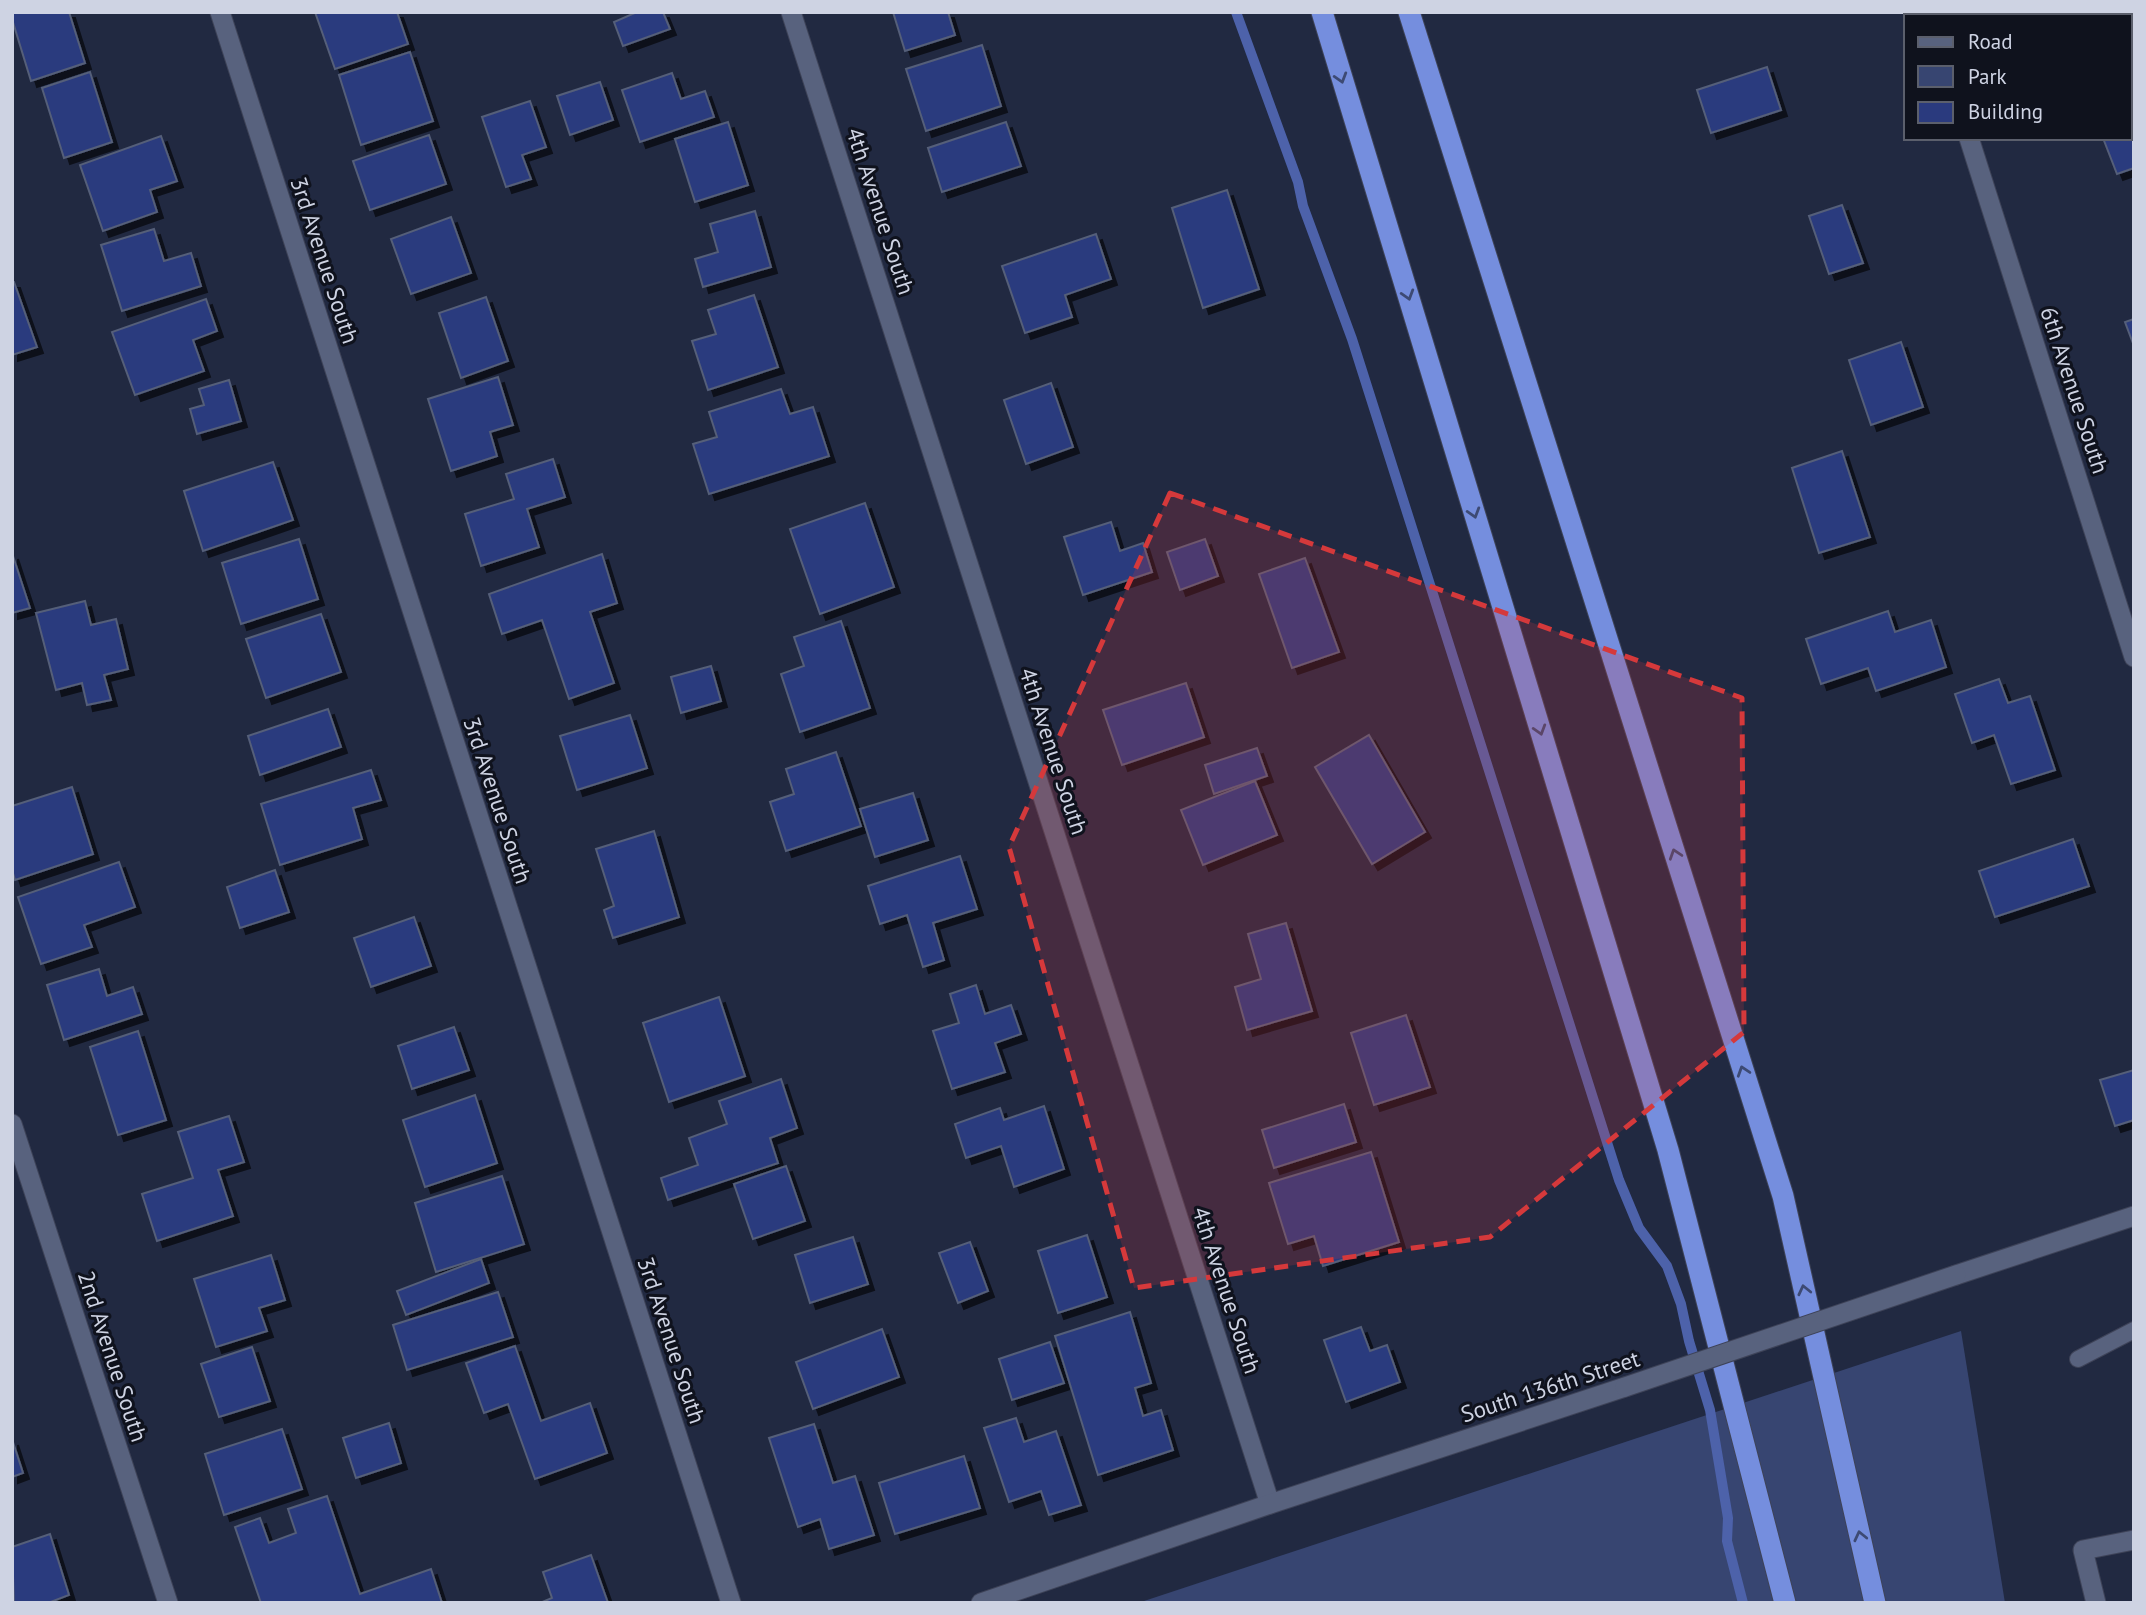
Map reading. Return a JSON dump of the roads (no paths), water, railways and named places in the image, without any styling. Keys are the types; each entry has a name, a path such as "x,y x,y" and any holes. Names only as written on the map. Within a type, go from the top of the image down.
{"highway":[{"path":"1322,12 1668,1150 1785,1603"},
{"path":"1409,12 1783,1196 1875,1603"}],"street":[{"name":"3rd Avenue South","path":"220,12 731,1603"},
{"name":"4th Avenue South","path":"791,12 1270,1504"},
{"name":"6th Avenue South","path":"1970,140 2134,657"},
{"name":"2nd Avenue South","path":"12,1124 168,1603"},
{"name":"South 136th Street","path":"981,1603 2134,1216"},
{"path":"2096,1603 2083,1550 2134,1540"}],"lane":[{"path":"2078,1359 2134,1330"}],"waterway":[{"path":"1236,12 1352,339 1619,1180 1639,1228 1667,1266 1681,1304 1710,1410 1728,1518 1727,1541 1743,1603"}]}
